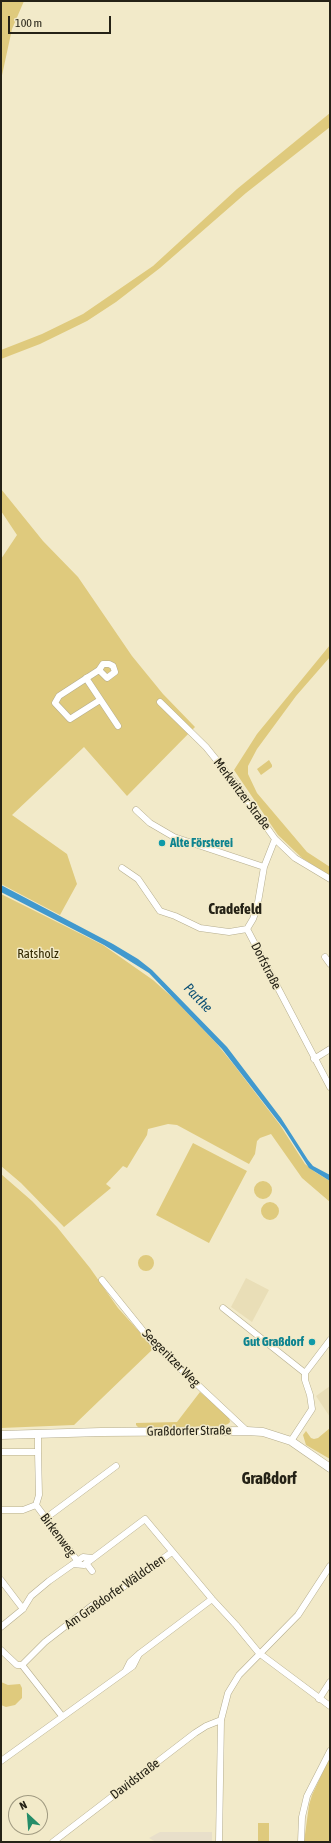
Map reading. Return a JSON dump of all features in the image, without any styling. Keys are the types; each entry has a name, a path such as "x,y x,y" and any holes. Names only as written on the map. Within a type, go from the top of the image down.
{"street":[{"path":"99,670 59,696 55,703 70,719 100,700"},
{"path":"86,678 118,726"},
{"name":"Merkwitzer Straße","path":"160,702 206,747 235,783 275,839 295,858 330,879"},
{"path":"136,810 150,823 174,837 264,867"},
{"name":"Dorfstraße","path":"275,839 264,867 257,908 253,920 247,929 330,1087"},
{"path":"122,868 138,878 160,911 175,916 200,928 229,932 247,929"},
{"path":"325,957 330,964"},
{"path":"314,1058 330,1049"},
{"name":"Seegeritzer Weg","path":"102,1280 152,1342 247,1431"},
{"path":"222,1308 305,1373"},
{"path":"291,1441 312,1409 310,1395 305,1380 305,1373 330,1340"},
{"name":"Graßdorfer Straße","path":"1,1435 263,1432 291,1441 330,1468"},
{"path":"1,1510 23,1510 36,1505 39,1495 38,1435"},
{"path":"1,1452 38,1452"},
{"path":"46,1518 116,1466"},
{"name":"Birkenweg","path":"36,1505 79,1563 92,1571"},
{"name":"Am Graßdorfer Wäldchen","path":"1,1627 23,1609 31,1596 79,1563 83,1557 92,1558 145,1519 212,1599 236,1624 259,1654 330,1706"},
{"name":"Am Graßdorfer Wäldchen","path":"22,1665 46,1642 94,1604 105,1600 172,1552"},
{"path":"219,1842 221,1720 228,1693 239,1675 298,1615 330,1566"},
{"path":"1,1580 23,1609"},
{"path":"1,1761 133,1666 139,1654 212,1599"},
{"path":"1,1650 18,1665 22,1665 62,1716"},
{"path":"319,1699 330,1682"},
{"name":"Davidstraße","path":"52,1842 195,1733 206,1726 221,1720"},
{"path":"301,1842 302,1817 307,1796 330,1751"}],"shaded area":[{"path":"246,1278 269,1290 252,1322 231,1307"},
{"path":"330,1386 330,1417 316,1396"},
{"path":"160,1832 212,1832 212,1842 156,1842 149,1838"}],"green space":[{"path":"1,1 24,1 12,29 1,80"},
{"path":"330,113 330,127 246,193 160,268 116,302 87,321 40,344 1,359 1,350 42,334 83,314 153,266 237,189"},
{"path":"1,489 43,541 78,577 132,656 163,694 195,727 127,796 84,747 12,815 67,854 77,884 60,915 1,884 1,559 17,535 1,511"},
{"path":"330,645 330,657 296,696 257,749 248,766 248,774 257,793 307,852 330,867 330,876 302,858 278,835 234,770 257,734"},
{"path":"269,760 272,767 261,775 257,769"},
{"name":"Ratsholz","path":"1,894 103,945 153,980 173,998 217,1044 234,1065 280,1125 305,1164 330,1181 330,1202 302,1178 271,1134 260,1138 257,1141 255,1154 249,1164 177,1125 168,1124 148,1129 147,1135 127,1168 123,1166 106,1184 111,1188 64,1227 21,1183 1,1166"},
{"path":"193,1143 247,1171 209,1243 156,1215"},
{"path":"1,1174 32,1201 57,1227 90,1268 118,1308 154,1348 74,1425 1,1428"},
{"path":"259,1181 267,1181 272,1186 270,1197 267,1199 259,1199 254,1194 254,1186"},
{"path":"266,1202 274,1202 279,1207 277,1218 274,1220 266,1220 261,1215 261,1207"},
{"path":"146,1255 152,1257 154,1263 152,1269 146,1271 140,1269 138,1263 140,1257"},
{"path":"200,1392 229,1417 230,1422 228,1424 222,1426 139,1428 136,1425 136,1423 177,1422"},
{"path":"330,1428 330,1459 306,1445 303,1435 306,1431 311,1438 318,1438"},
{"path":"1,1682 8,1685 20,1684 22,1688 22,1698 15,1705 6,1707 1,1705"},
{"path":"330,1757 330,1842 304,1842 309,1805 312,1795"},
{"path":"258,1823 269,1823 269,1842 258,1842"}],"water":[{"path":"1,885 113,944 138,959 152,970 227,1047 281,1118 308,1160 313,1166 330,1175 330,1181 309,1168 284,1129 222,1049 149,973 104,945 1,892"}],"place":[{"name":"Alte Försterei","path":"162,843"},
{"name":"Gut Graßdorf","path":"312,1342"}],"district":[{"name":"Cradefeld","path":"235,909"},
{"name":"Graßdorf","path":"269,1479"}],"water label":[{"name":"Parthe","path":"198,998"}]}
